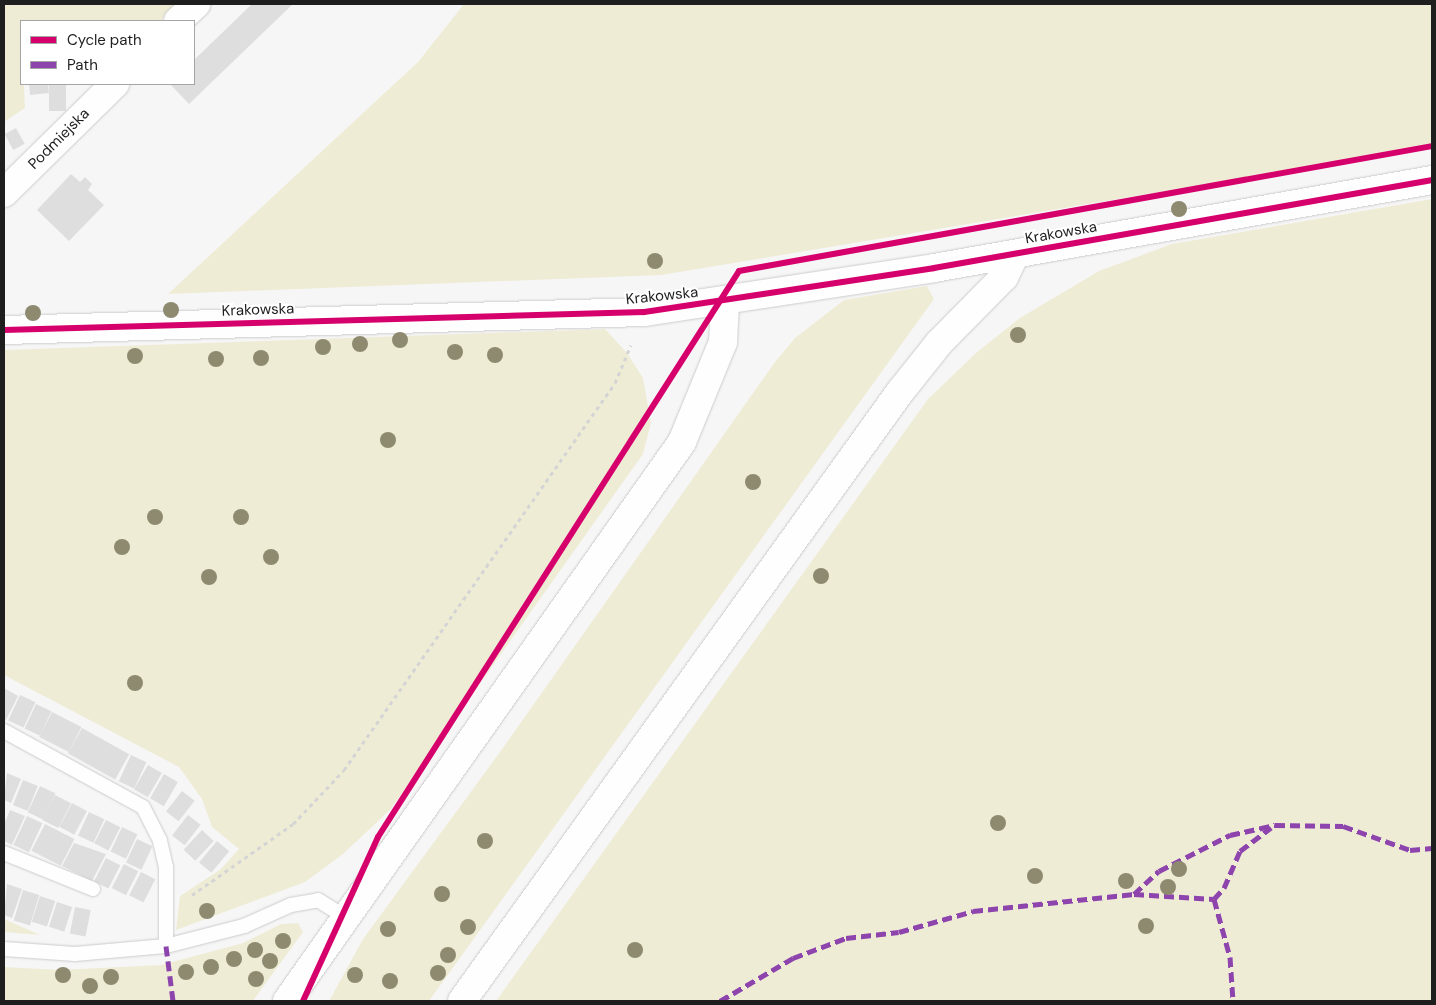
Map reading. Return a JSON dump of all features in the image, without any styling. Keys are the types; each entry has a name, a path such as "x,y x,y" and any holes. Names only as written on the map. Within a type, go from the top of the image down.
{"street":[{"path":"179,20 196,4"},
{"name":"Podmiejska","path":"4,194 114,85"},
{"name":"Krakowska","path":"4,330 644,312 725,302 1016,254 1432,180"},
{"path":"462,1001 900,392 939,343 1004,278 1016,254"},
{"path":"287,1001 348,918 682,442 723,342 725,302"}],"lane":[{"path":"4,731 143,807 160,841 166,867 166,946"},
{"path":"4,853 92,889"},
{"path":"4,949 75,954 166,946 244,926 291,905 318,900 348,918"}],"path":[{"path":"166,904 181,902 293,824 344,770 615,383 644,312"}],"shaded area":[{"path":"4,4 180,4 161,20 20,20 20,85 24,85 25,108 4,122"},
{"path":"464,4 1432,4 1432,147 661,275 168,294 418,62"},
{"path":"1432,199 1432,1001 496,1001 928,399 976,353 1020,318 1099,271 1172,244"},
{"path":"927,286 934,299 429,1001 329,1001 363,939 500,752 775,362 795,338 844,300"},
{"path":"605,329 627,353 643,378 651,423 643,454 390,810 343,854 305,882 176,930 180,896 221,869 239,849 212,827 202,799 179,767 4,675 4,350"},
{"path":"4,919 40,935 4,932"},
{"path":"298,923 303,932 253,1001 4,1001 4,967 60,970 161,965 243,943 281,924"}],"building":[{"path":"252,4 293,4 189,104 171,85 195,85 195,59"},
{"path":"29,85 48,85 49,93 30,95"},
{"path":"49,85 66,85 66,111 49,111"},
{"path":"16,128 25,144 13,150 5,134"},
{"path":"71,174 80,182 85,177 92,184 88,190 104,205 69,241 37,210"},
{"path":"4,688 18,696 6,720 4,719"},
{"path":"20,695 35,702 24,728 8,720"},
{"path":"36,704 51,711 40,736 25,728"},
{"path":"52,712 81,727 69,752 39,737"},
{"path":"82,728 129,754 115,780 68,753"},
{"path":"131,755 146,762 134,788 119,781"},
{"path":"148,765 162,773 148,797 134,789"},
{"path":"7,773 21,779 11,803 4,800"},
{"path":"164,774 178,782 164,806 150,798"},
{"path":"23,780 38,786 28,811 13,805"},
{"path":"40,786 55,793 43,819 28,812"},
{"path":"182,791 195,801 179,821 166,811"},
{"path":"55,795 71,803 58,828 42,820"},
{"path":"72,803 87,811 74,835 59,827"},
{"path":"10,810 25,816 12,845 4,841 4,824"},
{"path":"89,812 104,819 93,843 78,836"},
{"path":"188,815 201,825 185,845 172,835"},
{"path":"27,816 42,823 29,852 13,845"},
{"path":"106,820 120,827 108,850 94,843"},
{"path":"45,824 74,839 61,866 31,851"},
{"path":"122,827 137,834 126,859 111,851"},
{"path":"202,830 214,841 195,861 184,850"},
{"path":"137,839 152,846 141,870 126,863"},
{"path":"217,841 229,851 211,873 199,862"},
{"path":"74,843 106,854 92,881 62,866"},
{"path":"106,858 120,865 108,888 94,881"},
{"path":"124,864 138,871 126,895 112,888"},
{"path":"141,872 155,879 143,902 129,895"},
{"path":"7,884 22,889 12,918 4,915"},
{"path":"23,890 39,895 30,926 14,921"},
{"path":"40,896 55,901 47,927 32,922"},
{"path":"57,902 72,907 64,932 49,927"},
{"path":"75,907 91,910 86,937 70,934"}],"marked path":[{"path":"720,1001 793,958 846,938 899,932 973,911 1134,894 1159,871 1230,835 1275,825 1343,826 1410,850 1432,848"},
{"path":"1134,894 1214,899 1224,888 1240,851 1271,828"},
{"path":"1214,899 1230,957 1233,1001"},
{"path":"166,946 173,1001"}],"cycle path":[{"path":"303,1001 378,837 739,271 1432,146"},
{"path":"4,330 644,312 934,268 1432,180"}]}
